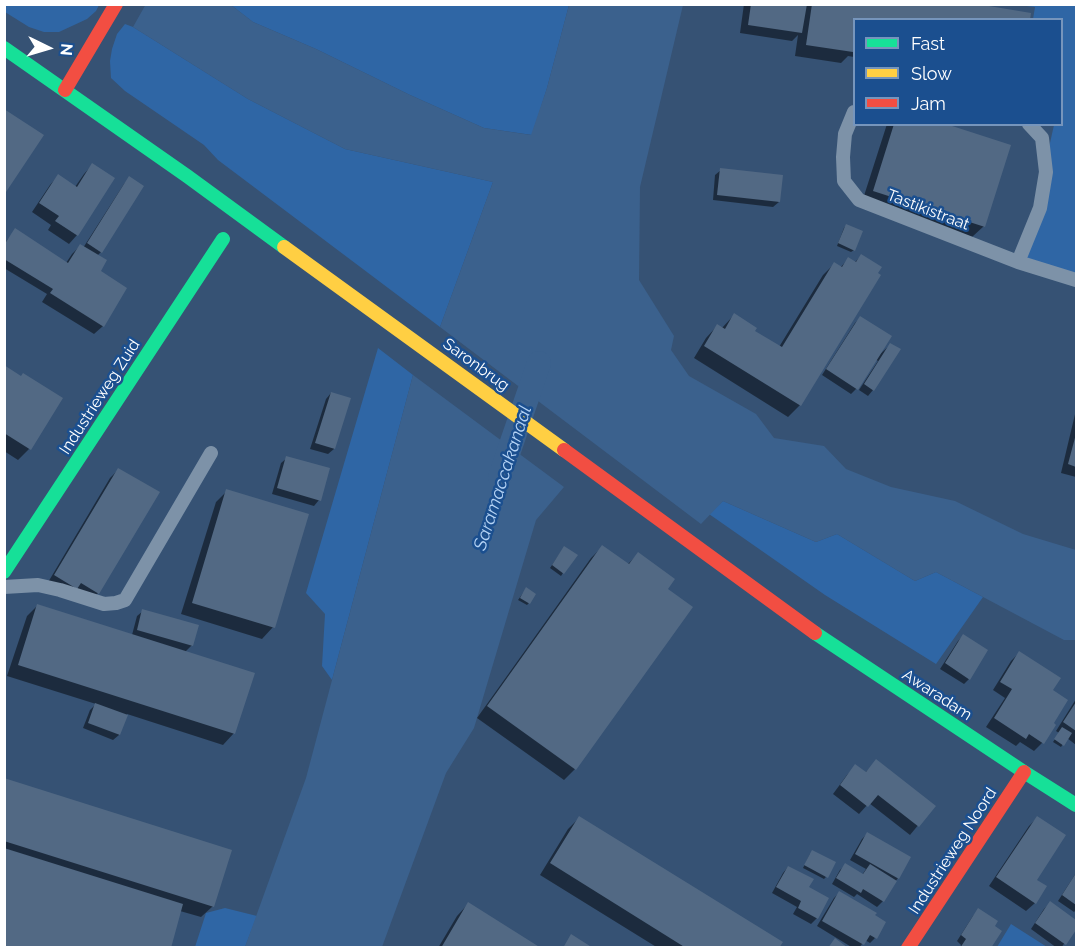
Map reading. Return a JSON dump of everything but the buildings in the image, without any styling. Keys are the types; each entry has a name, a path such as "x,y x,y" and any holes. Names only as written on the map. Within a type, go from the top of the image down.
{"main road":[{"path":"65,90 114,8"},
{"name":"Saronbrug","path":"4,48 187,176 832,645"},
{"name":"Industrieweg Zuid","path":"4,572 224,239"},
{"name":"Awaradam","path":"832,645 1024,772 1077,804"},
{"name":"Industrieweg Noord","path":"908,948 1024,772"}],"lane":[{"name":"Tastikistraat","path":"853,116 845,134 844,181 860,200 1018,262 1077,280"},
{"path":"1018,262 1040,208 1046,172 1042,138 1031,126"},
{"path":"4,587 38,585 104,604 125,600 211,453"}],"shaded area":[{"path":"4,5 99,5 87,19 59,32 44,32 29,27 5,12"},
{"path":"231,5 569,5 532,135 484,128 253,22"},
{"path":"1018,5 1076,5 1076,274 1024,259 1054,126 1063,126 1063,18 1033,18 1035,7"},
{"path":"125,24 248,99 345,149 493,182 440,327 218,160 204,145 125,91 111,78 112,49 117,34"},
{"path":"378,348 413,375 332,680 322,666 325,614 306,593"},
{"path":"723,501 816,542 837,534 915,581 936,572 983,597 936,664 825,595 709,514"},
{"path":"225,908 257,916 245,947 195,947 206,913"},
{"path":"1011,924 1047,947 997,947"}],"water":[{"path":"146,4 231,5 253,22 484,128 531,135 547,88 569,5 683,5 640,187 639,280 674,336 671,350 689,376 756,414 774,438 824,446 846,469 891,487 955,501 1023,534 1076,550 1076,640 1064,640 936,572 915,581 837,534 816,542 723,501 701,524 440,327 493,182 345,149 248,99 133,27"},
{"path":"413,375 564,487 536,520 474,728 446,773 382,947 245,947 306,778"}],"waterway":[{"name":"Saramaccakanaal","path":"500,477 539,363"}],"traffic: fast":[{"path":"4,48 284,247"},
{"path":"4,572 223,239"},
{"path":"815,633 1076,805"}],"traffic: slow":[{"path":"284,247 564,450"}],"traffic: jam":[{"path":"65,90 116,4"},
{"path":"564,450 815,633"},
{"path":"908,948 1024,772"}]}
